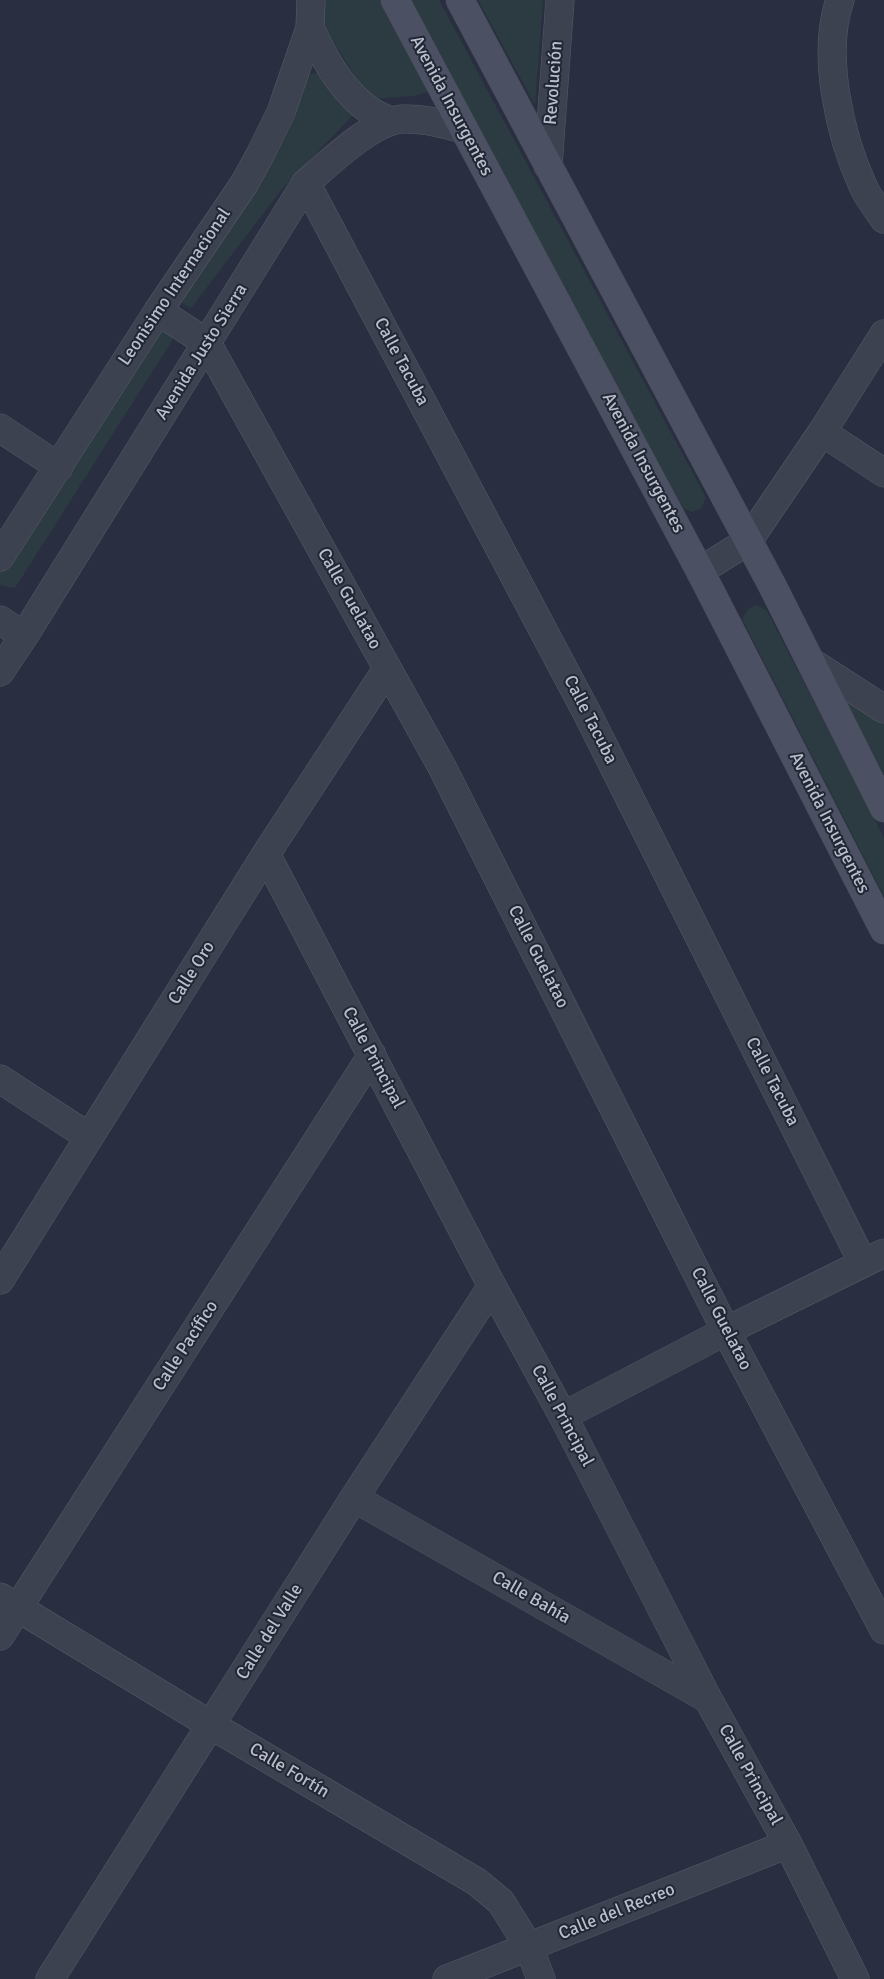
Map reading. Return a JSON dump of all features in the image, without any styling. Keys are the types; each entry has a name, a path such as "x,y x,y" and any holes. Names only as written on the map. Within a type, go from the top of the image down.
{"main road":[{"name":"Avenida Insurgentes","path":"396,0 700,571 884,930"},
{"path":"460,0 748,541 884,808"}],"street":[{"name":"Leonisimo Internacional","path":"0,556 158,311 244,184 281,112 310,28 311,0"},
{"name":"Revolución","path":"548,166 560,0"},
{"path":"840,0 834,17 833,78 842,132 864,188 884,219"},
{"path":"310,28 321,52 333,71 370,111 390,121"},
{"name":"Avenida Justo Sierra","path":"0,672 306,183 350,143 390,121 415,119 463,129"},
{"name":"Calle Tacuba","path":"306,183 874,1258"},
{"name":"Calle Guelatao","path":"158,311 207,343 442,766 726,1331 884,1630"},
{"path":"700,571 748,541 822,432 884,334"},
{"path":"0,428 59,467"},
{"path":"822,432 884,473"},
{"path":"0,620 24,636"},
{"path":"811,662 884,709"},
{"name":"Calle Oro","path":"0,1280 266,854 387,669"},
{"name":"Calle Principal","path":"266,854 492,1286 563,1416 708,1699 788,1844 855,1979"},
{"name":"Calle Pacífico","path":"0,1636 9,1602 372,1055"},
{"path":"0,1079 88,1137"},
{"path":"563,1416 726,1331 874,1258"},
{"name":"Calle del Valle","path":"50,1979 354,1498 492,1286"},
{"name":"Calle Bahía","path":"354,1498 708,1699"},
{"name":"Calle Fortín","path":"9,1602 211,1725 477,1882 502,1902 529,1947 541,1979"},
{"name":"Calle del Recreo","path":"447,1979 788,1844"}],"shaded area":[{"path":"322,0 390,0 438,89 413,96 370,99 320,21"},
{"path":"410,0 439,0 706,498 701,508 692,512 683,508"},
{"path":"478,0 543,0 535,105"},
{"path":"316,73 341,88 348,99 353,115 281,190 191,308 180,302 298,77"},
{"path":"151,325 165,328 173,339 15,588 0,585 0,561"},
{"path":"757,605 767,611 884,838 884,896 742,619 748,609"},
{"path":"841,694 884,721 884,774"}]}
